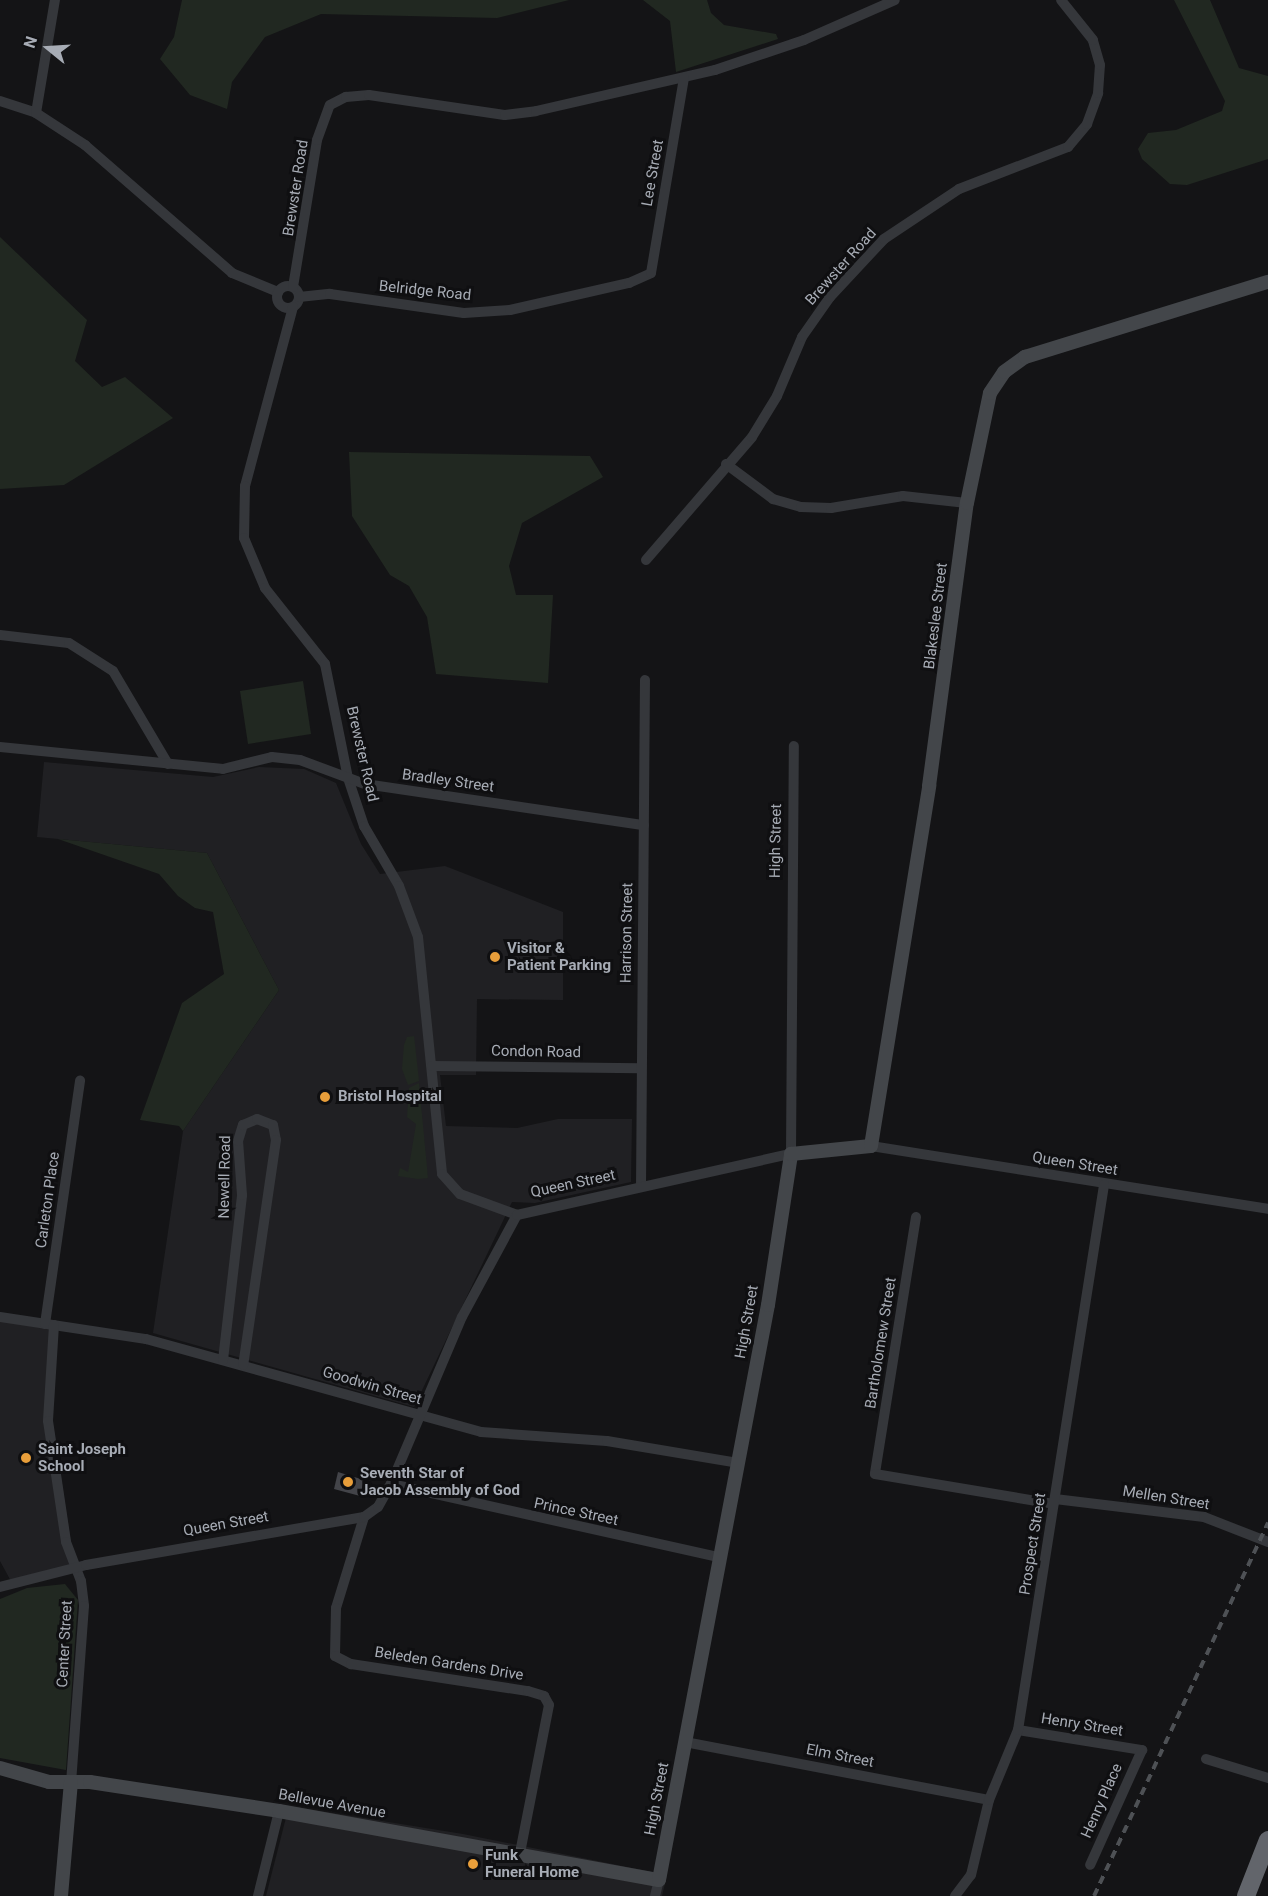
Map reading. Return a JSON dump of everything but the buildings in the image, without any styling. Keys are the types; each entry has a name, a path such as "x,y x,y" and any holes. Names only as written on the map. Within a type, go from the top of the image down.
{"highway":[{"path":"1246,1896 1268,1840"}],"street":[{"path":"36,113 55,0"},
{"name":"Brewster Road","path":"517,1215 460,1194 446,1182 440,1165 418,937 399,885 364,826 348,778 325,664 265,588 243,531 245,486 296,292 317,140 330,105 346,97 369,95 505,115 684,78 804,40 894,0"},
{"name":"Brewster Road","path":"646,560 726,464 752,437 777,396 802,337 830,297 884,239 959,189 1068,147 1087,124 1098,93 1100,65 1089,33 1061,0"},
{"name":"Lee Street","path":"651,273 684,78"},
{"path":"0,101 36,113 85,145 232,273 278,292 281,306 293,307"},
{"name":"Belridge Road","path":"278,292 330,294 464,313 510,310 629,283 651,273"},
{"name":"Blakeslee Street","path":"871,1146 929,786 967,503 990,393 1004,372 1025,357 1268,282"},
{"path":"726,464 773,499 801,507 831,508 903,496 967,503"},
{"path":"0,635 69,643 113,671 168,764"},
{"name":"Harrison Street","path":"641,1187 640,1068 645,825 645,680"},
{"name":"High Street","path":"655,1896 722,1558 790,1154 794,746"},
{"name":"Bradley Street","path":"0,747 223,769 272,757 300,760 348,778 645,825"},
{"name":"Condon Road","path":"432,1066 640,1068"},
{"name":"Carleton Place","path":"49,1325 80,1080"},
{"name":"Newell Road","path":"223,1360 242,1195 238,1141 243,1125 257,1119 273,1125 276,1140 243,1365"},
{"name":"Queen Street","path":"0,1587 75,1569 364,1517 378,1507 391,1484 462,1317 517,1215 790,1154 871,1146 1104,1185 1268,1209"},
{"name":"Prospect Street","path":"955,1896 971,1875 989,1800 1018,1730 1104,1185"},
{"name":"Bartholomew Street","path":"875,1474 916,1217"},
{"name":"Goodwin Street","path":"0,1317 146,1340 481,1432 607,1441 739,1462"},
{"name":"Center Street","path":"49,1325 47,1415 63,1525 75,1569 82,1585 84,1616 61,1896"},
{"name":"Mellen Street","path":"875,1474 1055,1502 1204,1517 1268,1542"},
{"name":"Prince Street","path":"391,1484 722,1558"},
{"name":"Beleden Gardens Drive","path":"364,1517 336,1608 334,1656 351,1664 528,1691 544,1696 549,1705 520,1853"},
{"name":"Henry Street","path":"1018,1730 1142,1750"},
{"name":"Elm Street","path":"685,1742 989,1800"},
{"name":"Henry Place","path":"1090,1865 1142,1750"},
{"path":"1206,1758 1268,1778"},
{"name":"Bellevue Avenue","path":"0,1768 49,1782 71,1782 279,1811 520,1853 658,1880"},
{"path":"258,1896 279,1811"}],"shaded area":[{"path":"182,0 569,0 497,18 321,14 265,37 232,82 227,109 190,95 160,59 174,37"},
{"path":"643,0 707,0 711,13 724,25 776,34 778,39 676,72 670,21"},
{"path":"1174,0 1210,0 1239,68 1268,76 1268,159 1187,185 1170,184 1142,159 1138,149 1148,133 1176,130 1222,111 1225,101"},
{"path":"0,237 87,320 75,361 102,387 125,377 173,418 64,485 0,489"},
{"path":"349,452 590,456 603,477 522,523 509,566 516,595 553,595 548,683 436,674 427,617 409,586 390,575 352,516"},
{"path":"303,681 311,734 248,744 240,691"},
{"name":"Bristol Hospital","path":"44,762 213,777 259,767 304,769 336,783 361,844 380,874 445,866 563,912 563,1000 477,999 476,1075 440,1075 446,1126 517,1128 558,1119 632,1119 631,1182 535,1203 512,1202 414,1407 153,1333 183,1131 279,990 207,853 37,837"},
{"path":"58,839 207,853 279,990 183,1131 179,1126 140,1120 182,1003 224,974 213,912 195,908 178,896 159,874"},
{"path":"414,1036 419,1081 408,1085 402,1069 404,1045 407,1037"},
{"path":"419,1083 428,1178 418,1179 398,1176 400,1168 408,1172 416,1124 407,1117 409,1088"},
{"name":"Saint Joseph School","path":"0,1317 54,1325 47,1384 75,1569 12,1583 0,1561"},
{"path":"65,1584 78,1600 66,1770 0,1758 0,1599 27,1588"},
{"path":"289,1806 463,1834 667,1875 662,1896 266,1896"}],"railway":[{"path":"1094,1896 1268,1523"}],"place":[{"name":"Visitor & Patient Parking","path":"495,957"},
{"name":"Bristol Hospital","path":"325,1097"},
{"name":"Saint Joseph School","path":"26,1458"},
{"name":"Seventh Star of Jacob Assembly of God","path":"348,1482"},
{"name":"Funk Funeral Home","path":"473,1864"}]}
